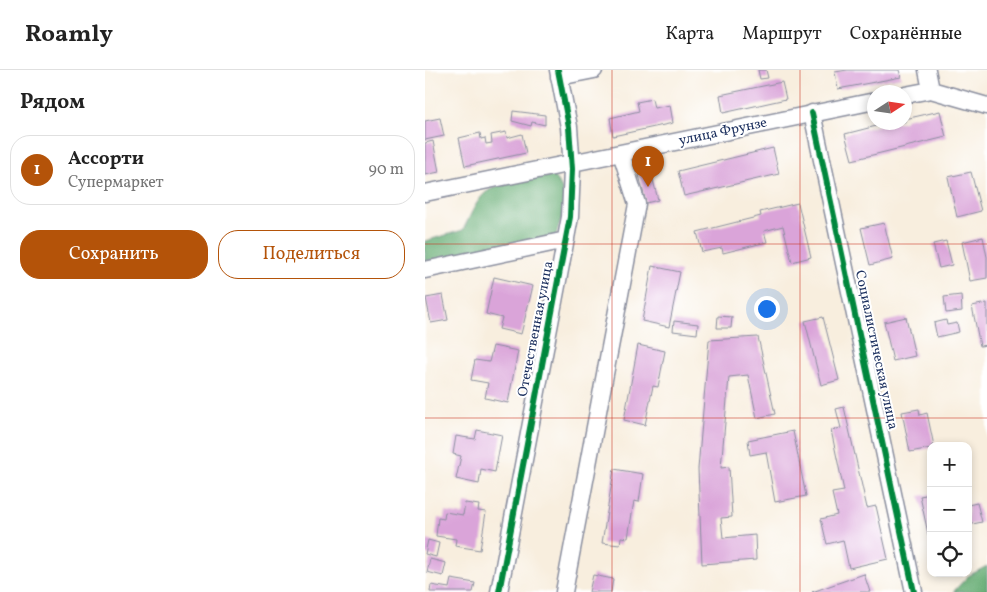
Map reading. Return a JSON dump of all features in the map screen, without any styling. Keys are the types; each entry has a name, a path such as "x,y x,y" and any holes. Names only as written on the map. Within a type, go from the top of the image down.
{"street":[{"path":"559,73 594,70"},
{"path":"927,70 931,90"},
{"name":"Отечественная улица","path":"499,592 570,217 572,162 569,127 559,73"},
{"path":"912,94 931,90 987,106"},
{"name":"улица Фрунзе","path":"425,194 572,162 867,103"},
{"name":"Социалистическая улица","path":"812,113 914,592"},
{"path":"563,592 637,204 621,153"},
{"path":"425,270 566,240"}],"green space":[{"path":"553,176 563,191 565,204 556,235 485,256 425,261 425,241 463,230 475,206 485,193 508,182"},
{"path":"987,566 987,592 953,592 967,577 972,577 972,574"}],"building":[{"path":"758,70 766,70 768,78 760,79"},
{"path":"847,70 899,70 901,77 838,89 835,72"},
{"path":"782,82 786,99 723,113 720,95"},
{"path":"652,99 654,108 670,105 673,123 613,136 610,118 639,111 637,102"},
{"path":"513,111 545,115 545,125 532,122 531,126 512,121"},
{"path":"940,111 946,137 852,160 845,134 867,128 867,130 912,130 912,117"},
{"path":"440,118 444,136 425,140 425,121"},
{"path":"506,132 507,138 522,134 526,153 465,166 459,138 480,133 481,139 485,138 486,144 492,143 491,135"},
{"path":"433,141 439,172 425,175 425,143"},
{"path":"773,148 779,174 684,196 678,171"},
{"path":"651,172 658,200 646,203 639,175"},
{"path":"971,172 981,211 957,217 948,177"},
{"path":"798,203 811,257 792,262 783,226 764,231 767,242 723,253 722,248 702,252 697,232 761,216 760,212"},
{"path":"884,223 893,259 870,265 861,228"},
{"path":"983,237 987,257 987,278 970,281 962,242"},
{"path":"946,241 952,265 939,268 933,244"},
{"path":"652,266 680,272 669,327 642,321"},
{"path":"494,277 533,286 521,334 499,329 502,318 486,314"},
{"path":"443,295 448,320 431,323 426,298"},
{"path":"961,295 962,311 946,313 944,297"},
{"path":"987,303 987,345 980,346 972,306"},
{"path":"718,316 732,317 731,328 717,328"},
{"path":"823,317 839,380 821,385 805,321"},
{"path":"906,317 915,356 893,361 884,322"},
{"path":"946,320 947,325 957,323 959,332 937,337 934,323"},
{"path":"674,321 698,324 697,334 673,331"},
{"path":"758,337 775,414 757,418 748,375 729,377 721,468 729,467 732,517 721,518 723,538 755,535 756,560 702,564 698,469 709,340"},
{"path":"638,345 665,351 658,387 653,386 645,425 624,420"},
{"path":"493,346 518,351 508,403 485,398 488,383 471,380 475,360 489,362"},
{"path":"844,407 867,508 876,506 888,559 849,568 843,540 827,544 821,519 837,515 832,493 844,491 831,430 841,428 836,409"},
{"path":"919,409 920,415 927,413 933,442 927,442 927,449 910,452 902,412"},
{"path":"477,430 502,435 495,472 481,469 479,484 456,479 461,456 453,454 456,436 475,439"},
{"path":"793,431 806,496 775,502 766,452 750,455 748,440"},
{"path":"614,469 643,474 639,502 634,501 628,538 621,537 620,545 602,543"},
{"path":"927,495 927,529 920,496"},
{"path":"465,503 479,505 478,511 486,512 480,550 455,546 456,539 436,536 438,518 444,519 445,512 463,515"},
{"path":"977,503 982,522 972,524 972,504"},
{"path":"428,540 439,543 436,557 425,554"},
{"path":"430,559 446,563 443,576 427,572"},
{"path":"864,574 870,592 812,592"},
{"path":"593,575 613,579 611,592 589,592"},
{"path":"451,579 475,583 473,592 430,592 431,585 449,588"}],"cycle path":[{"path":"499,592 570,217 572,169 569,127 558,70"},
{"path":"812,113 914,592"}],"place":[{"name":"Ассорти","path":"648,187"}]}
